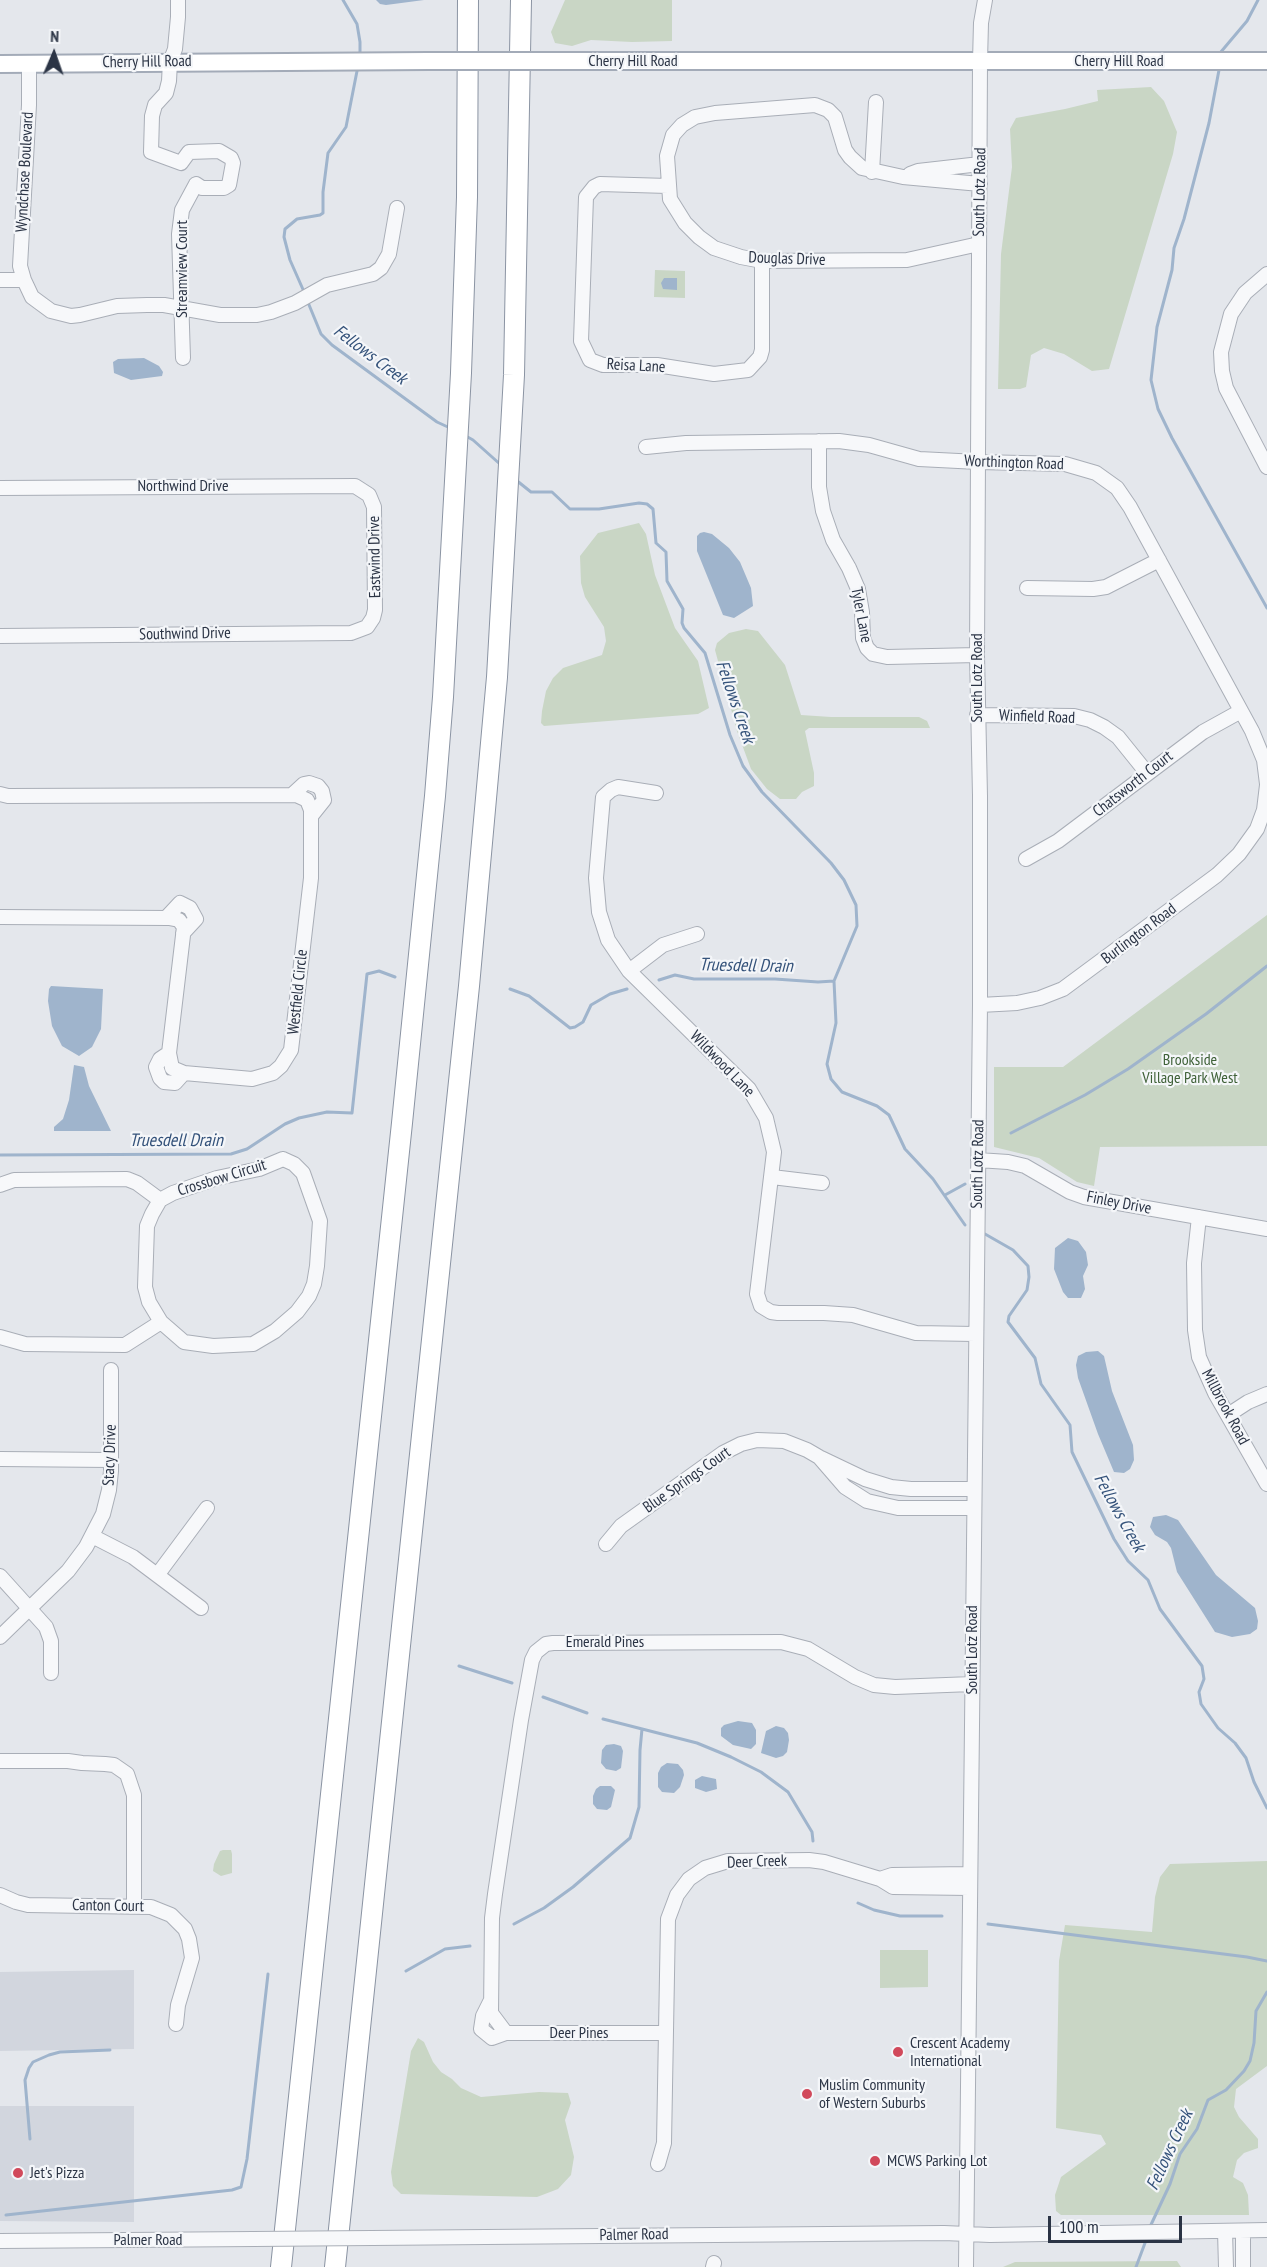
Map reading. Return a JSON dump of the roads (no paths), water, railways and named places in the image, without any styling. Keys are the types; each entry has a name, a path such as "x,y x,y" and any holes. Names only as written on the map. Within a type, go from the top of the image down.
{"highway":[{"path":"281,2267 421,941 443,697 465,273 468,0"},
{"path":"335,2267 470,974 497,677 510,450 519,205 521,0"}],"main road":[{"name":"Cherry Hill Road","path":"0,64 329,61 1267,61"}],"street":[{"path":"178,0 175,49 170,62 166,93 155,105 152,116 151,152 181,163 185,172 202,188 226,188 231,183 233,164 231,158 219,151 189,152 181,163"},
{"name":"South Lotz Road","path":"966,2267 980,1005 977,655 980,61 981,22 985,0"},
{"name":"Wyndchase Boulevard","path":"29,63 29,105 20,251 24,280 32,297 51,311 71,316 128,306 164,305 220,315 257,315 295,303 327,285 373,274 381,268 389,254 397,208"},
{"path":"872,172 876,102"},
{"name":"Douglas Drive","path":"979,244 907,260 762,261 743,258 722,252 699,237 685,223 673,205 668,186 667,156 670,141 677,129 689,120 708,114 810,105 820,106 832,114 839,126 841,138 850,157 862,168 903,177 980,184"},
{"name":"Douglas Drive","path":"903,177 918,171 980,164"},
{"name":"Streamview Court","path":"183,358 180,222 184,204 196,184"},
{"name":"Reisa Lane","path":"668,186 600,184 594,187 586,197 581,341 590,360 603,365 657,365 714,374 748,369 760,357 762,350 762,261"},
{"path":"1267,274 1254,284 1237,303 1227,323 1222,344 1222,371 1226,388 1267,467"},
{"path":"0,280 24,280"},
{"name":"Tyler Lane","path":"819,441 819,487 822,512 833,540 858,589 863,638 867,648 873,654 887,657 977,655"},
{"name":"Worthington Road","path":"646,447 686,443 854,442 919,459 1065,464 1096,472 1124,496 1261,749 1267,784 1264,810"},
{"name":"Northwind Drive","path":"0,488 347,485 365,491"},
{"name":"Eastwind Drive","path":"365,491 372,499 374,507 375,610 369,625"},
{"path":"1027,588 1093,589 1106,587 1159,560"},
{"name":"Southwind Drive","path":"0,636 351,633 369,625"},
{"name":"Chatsworth Court","path":"1026,859 1058,841 1203,732 1241,711"},
{"name":"Winfield Road","path":"977,715 1074,716 1090,720 1118,737 1147,773"},
{"name":"Wildwood Lane","path":"656,793 618,787 606,793 602,801 596,896 608,940 629,971 748,1089 766,1118 773,1143 772,1177 757,1294 761,1306 778,1313 853,1315 916,1333 975,1334"},
{"name":"Westfield Circle","path":"0,917 179,920 184,927 169,1053 172,1068 184,1073 252,1079 273,1073 281,1066 291,1050 311,878 312,814 307,800 292,795 8,796 1,793"},
{"name":"Burlington Road","path":"980,1005 1028,1001 1076,982 1230,863 1251,838 1264,810"},
{"path":"629,971 663,945 697,934"},
{"name":"Crossbow Circuit","path":"283,1159 294,1164 303,1173 320,1221 317,1266 309,1296 292,1316 264,1338 246,1344 192,1344 178,1338 161,1322 149,1302 145,1287 147,1226 160,1200 183,1189 217,1178 249,1172 283,1159"},
{"name":"Finley Drive","path":"978,1160 1008,1162 1025,1166 1070,1192 1084,1197 1267,1229"},
{"path":"772,1177 822,1183"},
{"name":"Crossbow Circuit","path":"0,1185 14,1180 127,1179 137,1183 160,1200"},
{"name":"Millbrook Road","path":"1199,1217 1194,1263 1196,1341 1207,1377 1267,1484"},
{"path":"0,1337 25,1344 125,1345 161,1322"},
{"name":"Stacy Drive","path":"0,1637 68,1571 92,1536 106,1502 111,1460 111,1370"},
{"path":"1228,1414 1267,1394"},
{"name":"Blue Springs Court","path":"606,1544 621,1526 723,1453 741,1444 766,1440 784,1441 819,1457 832,1474 856,1496 877,1504 898,1508 973,1508"},
{"path":"819,1457 865,1479 882,1484 911,1489 973,1489"},
{"path":"0,1459 111,1460"},
{"path":"877,1504 882,1484"},
{"path":"158,1574 207,1508"},
{"path":"92,1536 123,1551 158,1574 201,1608"},
{"path":"0,1576 46,1627 50,1636 51,1673"},
{"name":"Emerald Pines","path":"501,2028 492,2038 481,2029 483,2016 491,2000 492,1918 532,1660 540,1648 546,1644 561,1642 781,1642 808,1649 855,1677 874,1685 895,1687 972,1684"},
{"path":"0,1761 68,1761 82,1764 105,1764 114,1765 127,1774 134,1795 134,1906"},
{"name":"Deer Creek","path":"657,2164 664,2143 668,1918 680,1890 698,1872 728,1861 809,1860 824,1862 880,1879 893,1887 970,1881"},
{"name":"Canton Court","path":"0,1894 16,1902 36,1906 150,1906 171,1915 180,1923 189,1939 192,1958 180,1994 176,2024"},
{"name":"Deer Pines","path":"501,2028 666,2033"},
{"name":"Palmer Road","path":"0,2241 990,2235 1267,2230"},
{"path":"1225,2231 1226,2267"},
{"path":"1243,2231 1243,2267"}],"water":[{"path":"376,0 424,0 386,5"},
{"path":"664,278 677,278 677,290 663,289 661,283"},
{"path":"144,358 159,366 163,372 162,376 131,380 114,373 113,362 118,359"},
{"path":"704,532 712,534 729,548 740,562 751,588 753,606 734,618 723,615 697,551 697,536"},
{"path":"51,986 103,989 101,1029 92,1047 79,1056 62,1046 52,1026 48,1001"},
{"path":"74,1065 84,1067 89,1086 111,1131 54,1131 54,1127 63,1119 69,1100"},
{"path":"1068,1238 1078,1241 1086,1252 1088,1265 1083,1276 1085,1289 1081,1298 1068,1298 1063,1292 1054,1269 1055,1248"},
{"path":"1098,1351 1104,1356 1112,1391 1133,1445 1134,1460 1130,1469 1124,1473 1114,1472 1078,1378 1076,1365 1078,1356 1086,1352"},
{"path":"1166,1515 1178,1520 1216,1575 1255,1608 1257,1629 1250,1634 1232,1637 1215,1632 1177,1572 1171,1548 1167,1542 1155,1535 1150,1527 1153,1517"},
{"path":"738,1721 752,1723 756,1730 756,1744 751,1749 733,1745 721,1736 721,1728 724,1725"},
{"path":"776,1726 784,1728 789,1740 787,1752 776,1758 761,1753 766,1731"},
{"path":"606,1745 621,1746 623,1751 621,1768 616,1771 606,1769 601,1763 602,1750"},
{"path":"667,1763 678,1764 683,1770 684,1775 680,1787 674,1793 662,1792 658,1787 658,1773"},
{"path":"702,1776 716,1779 717,1789 706,1792 695,1788 695,1780"},
{"path":"600,1786 611,1786 615,1790 611,1807 607,1810 597,1809 593,1804 593,1796"}],"waterway":[{"name":"Fellows Creek","path":"343,0 357,24 360,57"},
{"path":"1220,53 1247,21 1258,0"},
{"name":"Fellows Creek","path":"305,294 290,260 284,237 285,229 297,219 323,213 328,153 346,127 358,66"},
{"path":"1219,70 1209,123 1184,219 1174,248 1172,270 1157,327 1151,380 1158,409 1172,438 1267,608"},
{"name":"Fellows Creek","path":"307,300 321,334 332,345 437,422 450,428"},
{"name":"Fellows Creek","path":"464,435 501,465"},
{"name":"Fellows Creek","path":"516,480 531,492 552,492 570,509 599,509 639,503 647,504 653,509 656,543 666,552 667,581 683,609 684,628 705,653 730,735 743,766 762,792 831,863 844,880 856,905 857,926 834,981 836,1023 827,1064 831,1079 842,1092 877,1106 889,1115 905,1149 933,1179 965,1225"},
{"path":"1011,1133 1085,1095 1128,1069 1206,1014 1267,966"},
{"name":"Truesdell Drain","path":"0,1155 231,1154 247,1149 285,1124 299,1118 327,1112 352,1113 367,974 379,971 395,977"},
{"name":"Truesdell Drain","path":"659,980 675,975 694,979 834,981"},
{"name":"Truesdell Drain","path":"510,989 529,996 570,1028 583,1022 591,1005 610,994 627,989"},
{"path":"945,1195 965,1184"},
{"name":"Fellows Creek","path":"985,1234 1013,1250 1028,1266 1027,1290 1009,1316 1008,1322 1035,1358 1041,1384 1070,1425 1072,1452 1114,1539 1128,1561 1148,1580 1160,1609 1202,1666 1204,1679 1199,1692 1201,1704 1218,1728 1235,1743 1246,1758 1254,1782 1267,1808"},
{"path":"459,1666 512,1683"},
{"path":"543,1697 587,1713"},
{"path":"603,1719 697,1743 761,1772 788,1792 812,1832 813,1841"},
{"path":"514,1924 544,1908 573,1887 630,1838 639,1807 642,1729"},
{"path":"858,1903 874,1910 900,1916 942,1916"},
{"path":"988,1924 1267,1961"},
{"path":"406,1971 445,1949 470,1946"},
{"path":"6,2215 232,2190 241,2187 247,2159 268,1974"},
{"name":"Fellows Creek","path":"1149,2229 1170,2184 1180,2154 1197,2129 1208,2100 1226,2090 1250,2061 1254,2043 1256,2011 1267,1992"},
{"path":"30,2139 25,2080 33,2062 60,2052 110,2050"},
{"name":"Fellows Creek","path":"1136,2267 1148,2235"}],"place":[{"name":"Crescent Academy International","path":"898,2052"},
{"name":"Muslim Community of Western Suburbs","path":"807,2094"},
{"name":"MCWS Parking Lot","path":"875,2161"},
{"name":"Jet's Pizza","path":"18,2173"}],"park label":[{"name":"Brookside Village Park West","path":"1190,1069"}]}
